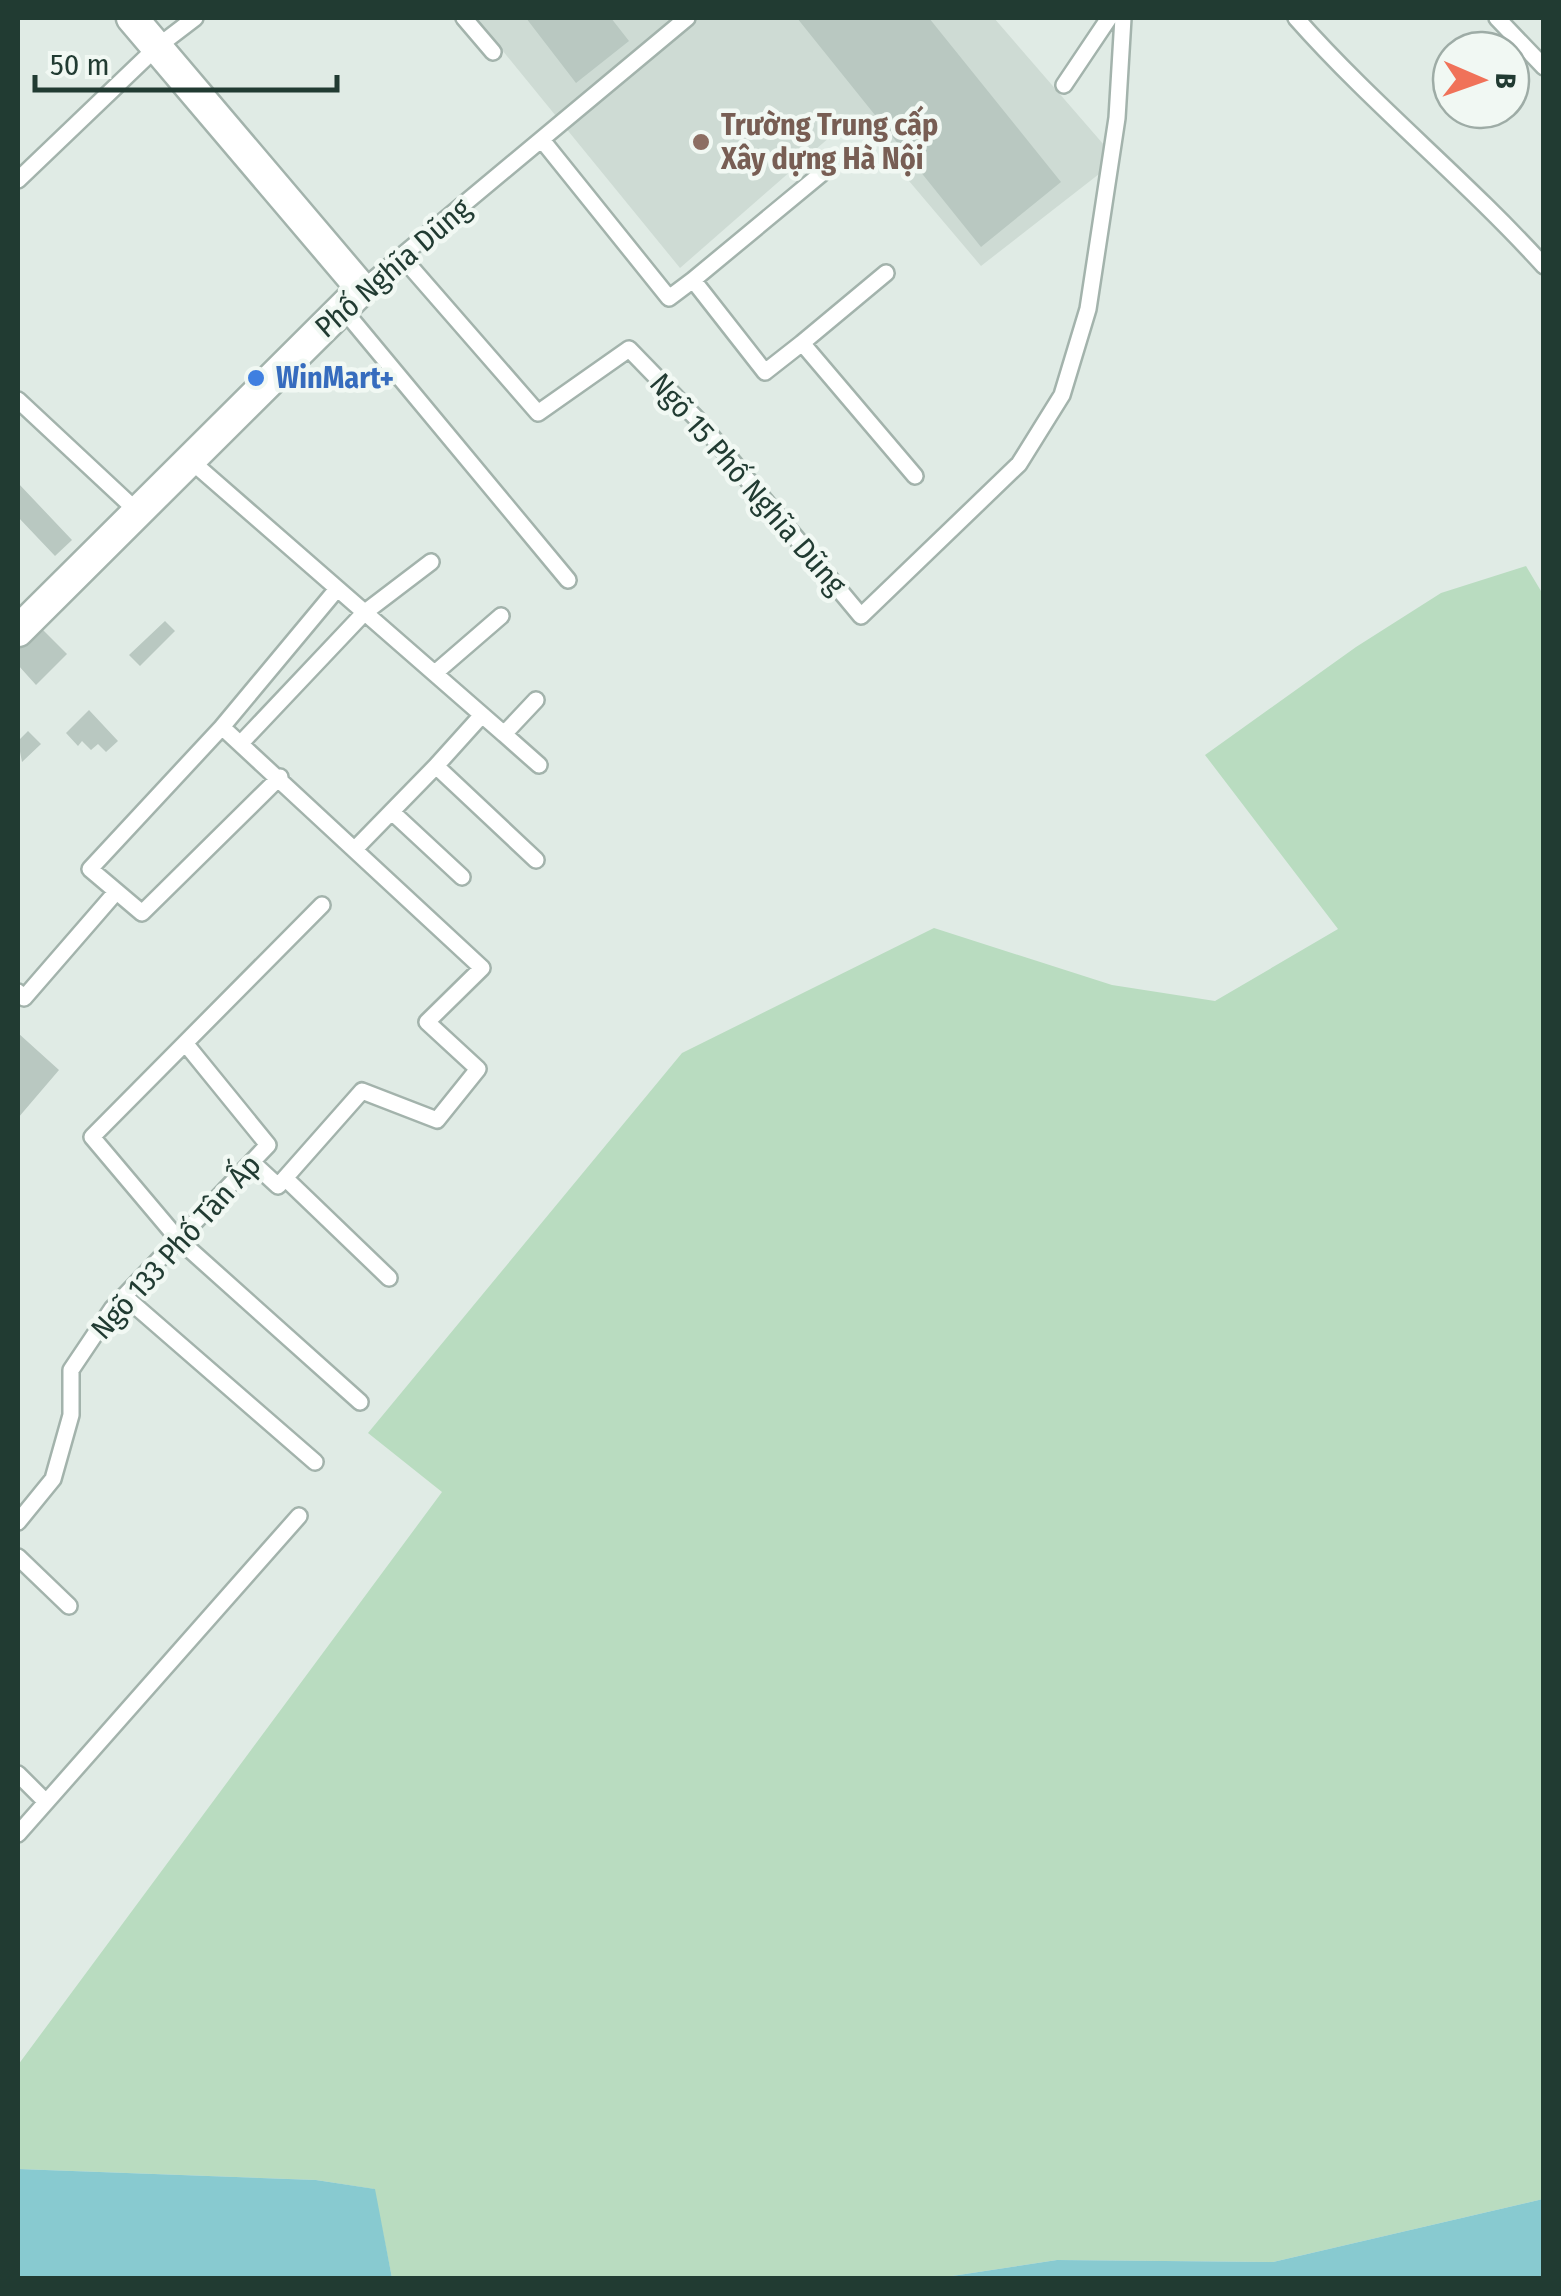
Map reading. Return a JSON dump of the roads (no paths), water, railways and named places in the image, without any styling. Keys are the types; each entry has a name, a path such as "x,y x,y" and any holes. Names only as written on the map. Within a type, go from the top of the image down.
{"street":[{"path":"132,18 352,298"},
{"name":"Phố Nghĩa Dũng","path":"18,631 352,298"}],"lane":[{"path":"18,180 156,47 196,18"},
{"path":"464,18 493,52"},
{"name":"Phố Nghĩa Dũng","path":"352,298 686,18"},
{"path":"1064,85 1110,18"},
{"name":"Ngõ 15 Phố Nghĩa Dũng","path":"402,257 538,413 629,349 721,447 861,616 1019,464 1062,395 1088,310 1117,118 1124,18"},
{"path":"1296,18 1356,85 1496,214 1544,266"},
{"path":"1498,18 1544,68"},
{"path":"542,140 668,298 821,174"},
{"path":"692,280 765,372 886,273"},
{"path":"352,298 568,580"},
{"path":"802,343 915,476"},
{"path":"18,400 138,512"},
{"path":"190,460 539,766"},
{"path":"242,742 364,613 431,562"},
{"path":"280,777 142,913 90,870 222,728 337,589"},
{"path":"435,674 501,616"},
{"path":"504,734 536,700"},
{"path":"356,848 482,714"},
{"path":"222,728 280,777 482,968 427,1022 478,1069 437,1120 362,1092 278,1186 252,1162"},
{"path":"436,766 536,860"},
{"path":"392,812 462,878"},
{"path":"18,992 24,998 116,892"},
{"path":"322,904 92,1136 178,1238 360,1402"},
{"name":"Ngõ 133 Phố Tân Ấp","path":"18,1522 53,1479 71,1415 71,1370 124,1296 268,1144 185,1043"},
{"path":"285,1178 389,1278"},
{"path":"124,1296 316,1462"},
{"path":"18,1834 299,1516"},
{"path":"18,1557 69,1606"},
{"path":"18,1774 46,1802"}],"water":[{"path":"18,2169 316,2180 375,2189 392,2278 18,2278"},
{"path":"1543,2199 1543,2278 939,2278 1057,2260 1273,2262"}],"place":[{"name":"Trường Trung cấp Xây dựng Hà Nội","path":"701,142"},
{"name":"WinMart+","path":"256,378"}]}
